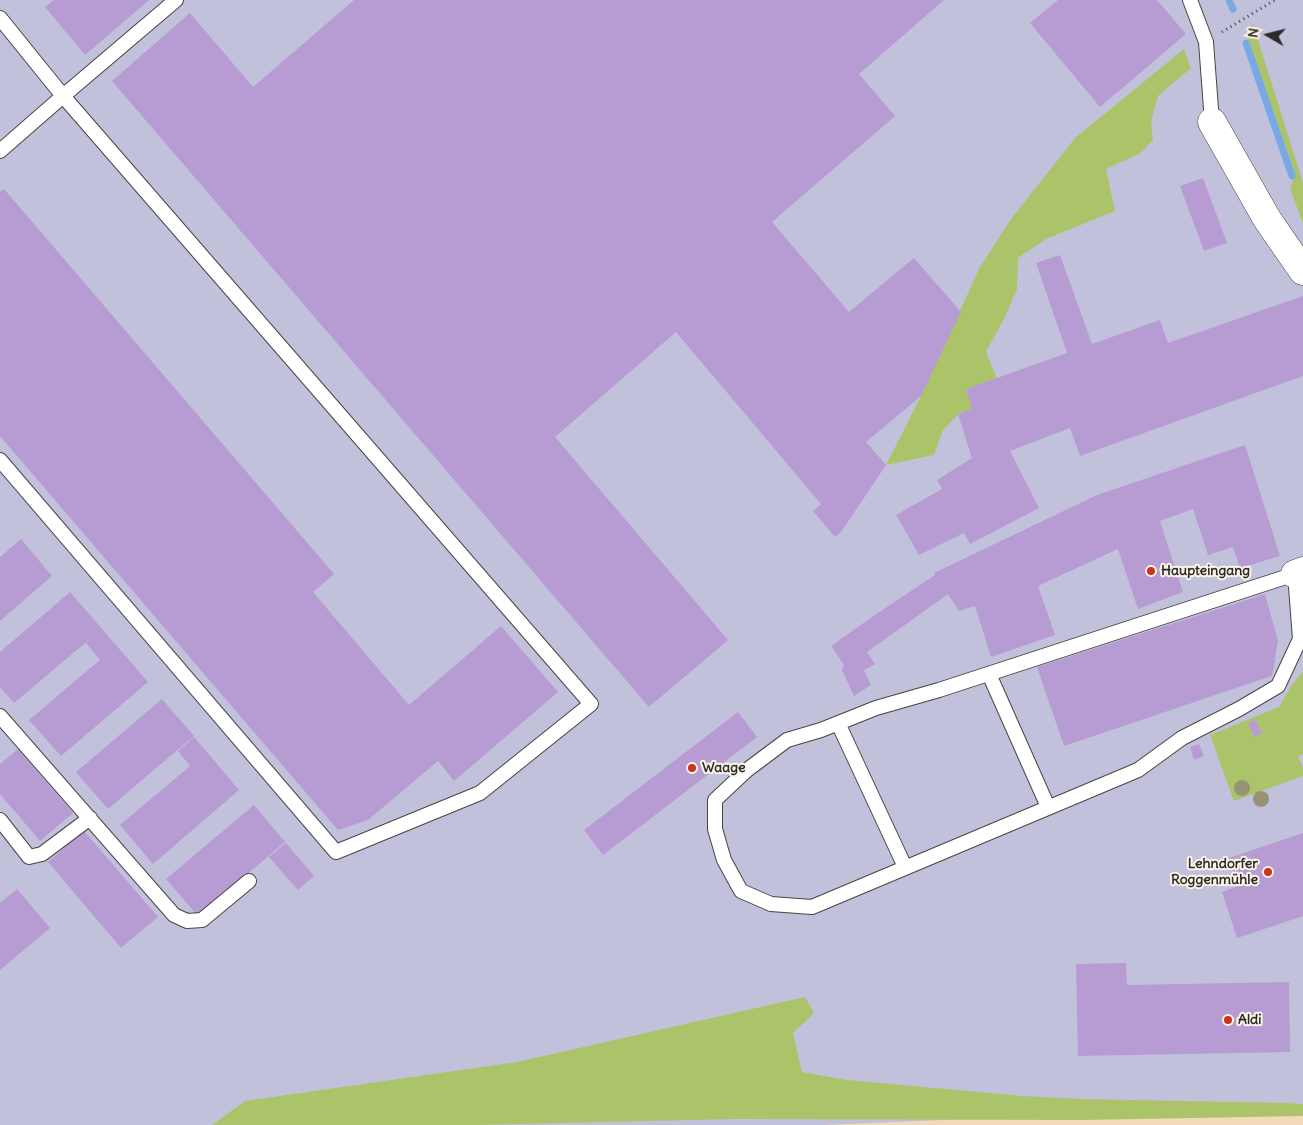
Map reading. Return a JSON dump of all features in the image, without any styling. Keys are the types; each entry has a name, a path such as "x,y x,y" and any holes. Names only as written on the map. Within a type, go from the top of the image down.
{"street":[{"path":"1212,122 1267,219 1303,271"}],"lane":[{"path":"0,151 176,0"},
{"path":"1190,0 1206,42 1212,122"},
{"path":"0,18 63,96 591,704 480,793 336,852 0,460"},
{"path":"1299,573 1300,639 1278,686 1239,709 1182,738 1138,770 812,907 770,904 741,891 724,860 715,828 715,800 747,770 787,740 821,730 876,708 989,674 1299,573"},
{"path":"989,674 1048,807"},
{"path":"0,716 174,915 195,921 202,920 249,881"},
{"path":"838,723 905,867"},
{"path":"0,820 29,857 42,854 90,818"}],"path":[{"path":"1206,42 1275,0"}],"shaded area":[{"path":"0,0 1303,0 1303,1104 1288,1103 823,1125 0,1125"}],"green space":[{"path":"1253,24 1303,183 1303,223 1290,189 1295,173 1245,33"},
{"path":"1184,49 1191,68 1158,96 1151,121 1153,140 1141,153 1106,169 1115,211 1046,239 1018,258 1017,289 1005,317 986,352 997,379 966,389 972,409 958,414 943,430 934,455 886,465 921,396 980,267 1011,219 1075,138"},
{"path":"1303,671 1303,754 1298,756 1303,768 1303,776 1234,801 1210,735 1279,707 1291,686"},
{"path":"805,997 814,1013 793,1033 802,1072 847,1080 1022,1096 1303,1104 1303,1116 1081,1120 736,1119 477,1125 212,1125 245,1101 517,1062"}],"building":[{"path":"54,0 149,0 85,55 45,7"},
{"path":"354,0 944,0 859,74 895,116 772,222 849,312 914,258 961,312 921,396 866,442 886,465 841,532 835,537 813,511 821,504 676,332 555,437 728,640 649,707 112,81 190,13 253,87"},
{"path":"1058,0 1157,0 1186,34 1100,107 1030,23"},
{"path":"1203,178 1227,243 1204,251 1180,186"},
{"path":"4,189 334,574 313,592 409,705 501,626 558,692 454,781 438,761 368,820 338,830 0,436 0,192"},
{"path":"1060,255 1092,344 1160,320 1168,343 1303,296 1303,376 1080,456 1070,428 1010,451 1039,508 970,544 964,533 919,555 896,515 942,489 937,480 972,458 958,414 972,409 966,389 1067,353 1036,263"},
{"path":"1245,445 1280,556 1240,568 1233,547 1208,555 1193,509 1160,521 1183,592 1138,609 1118,549 1038,586 1055,635 991,657 975,606 959,611 948,594 867,652 875,664 864,670 871,685 854,696 842,670 844,665 831,646 935,575 934,573 1097,495"},
{"path":"21,539 52,576 0,621 0,557"},
{"path":"70,592 148,682 61,756 29,720 100,660 86,643 90,639 14,703 0,687 0,652"},
{"path":"1265,594 1278,641 1272,676 1064,746 1037,667"},
{"path":"162,699 194,736 108,809 76,772"},
{"name":"Waage","path":"738,712 757,737 603,855 584,830"},
{"path":"1256,720 1262,733 1254,737 1248,723"},
{"path":"194,737 239,790 153,864 120,825 190,766 178,751"},
{"path":"1199,744 1204,756 1194,760 1190,747"},
{"path":"18,749 73,813 40,841 0,794 0,764"},
{"path":"254,805 285,842 198,916 166,879"},
{"path":"84,831 158,917 121,948 48,862"},
{"name":"Lehndorfer Roggenmühle","path":"1303,833 1303,916 1237,938 1222,892 1238,886 1229,858"},
{"path":"286,843 314,876 298,890 269,857"},
{"path":"17,889 50,928 0,970 0,903"},
{"path":"1126,963 1127,985 1289,982 1290,1052 1078,1056 1076,964"}],"waterway":[{"path":"1229,0 1233,9"},
{"path":"1246,43 1292,176"}],"place":[{"name":"Haupteingang","path":"1151,571"},
{"name":"Waage","path":"692,768"},
{"name":"Lehndorfer Roggenmühle","path":"1268,872"},
{"name":"Aldi","path":"1228,1020"}]}
